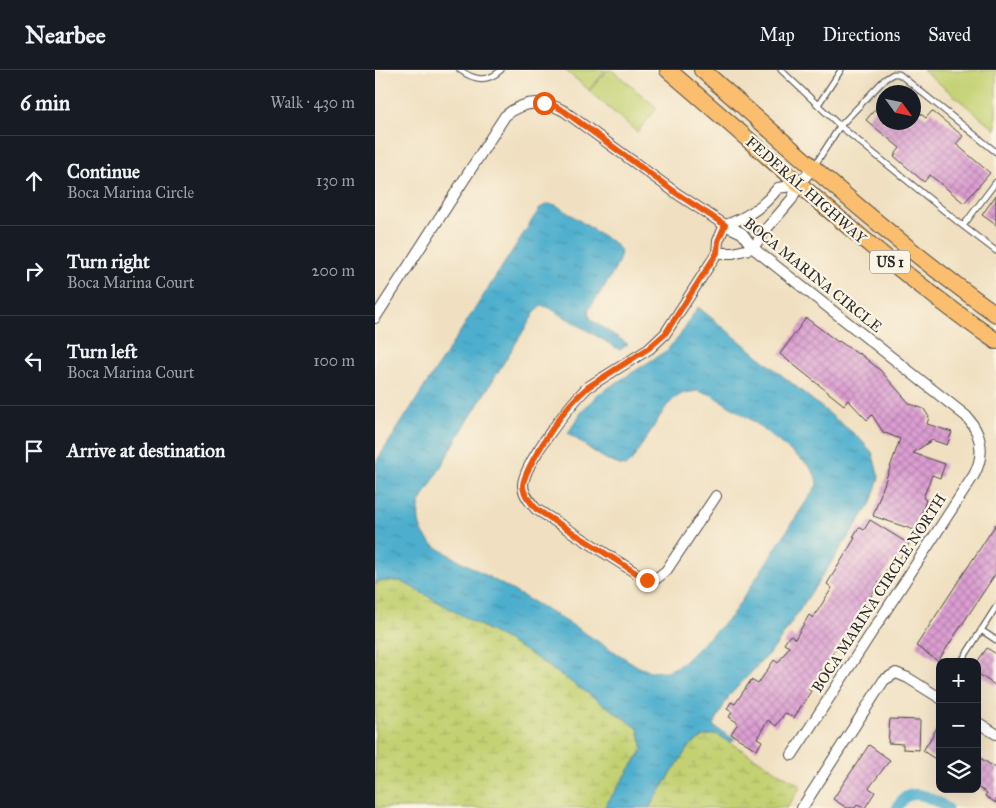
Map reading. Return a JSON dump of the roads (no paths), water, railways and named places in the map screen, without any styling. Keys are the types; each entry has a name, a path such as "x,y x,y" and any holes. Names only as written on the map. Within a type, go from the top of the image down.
{"main road":[{"name":"FEDERAL HIGHWAY","path":"667,70 798,185 921,286 996,341"},
{"name":"FEDERAL HIGHWAY","path":"710,74 813,168 923,260 996,314"}],"street":[{"name":"BOCA MARINA CIRCLE","path":"375,318 505,116 513,110 533,102 549,104 564,111 679,195 725,225 742,233 753,248 966,416 973,424 981,444"},
{"path":"717,253 733,253 753,248 767,228 792,199 798,185 813,168"},
{"path":"715,496 666,571 657,578 647,580 536,509 527,498 523,486 527,470 564,413 588,387 649,348 665,334 717,253 718,241 725,225 739,221 767,203 778,188 798,185"},
{"name":"BOCA MARINA CIRCLE NORTH","path":"792,755 974,475 979,466 981,444"},
{"path":"802,808 884,680 896,673 908,678 936,696"},
{"path":"981,725 996,734"}],"lane":[{"path":"460,70 472,78 481,80 493,76 501,70"},
{"path":"781,70 840,126 996,251"},
{"path":"819,104 841,70"},
{"path":"813,168 840,126 893,74 899,74 996,152"},
{"path":"963,226 996,182"},
{"path":"964,658 996,607"},
{"path":"981,630 996,640"}],"water":[{"path":"547,204 556,205 615,244 621,251 612,274 588,311 591,320 628,344 620,350 548,307 542,306 537,309 459,435 420,503 419,522 423,533 431,543 556,615 639,667 651,671 667,671 683,663 732,615 817,485 815,476 808,465 753,421 710,394 697,391 684,393 675,398 666,407 631,462 626,466 611,462 568,433 583,410 597,395 666,351 679,337 698,307 858,437 872,452 879,477 871,503 775,647 729,696 713,726 735,740 729,742 716,734 704,736 689,746 649,808 604,808 643,749 638,728 529,653 401,581 378,581 375,586 376,462 540,208"}],"waterway":[{"path":"897,808 904,798 915,794 927,797 947,808"}]}
